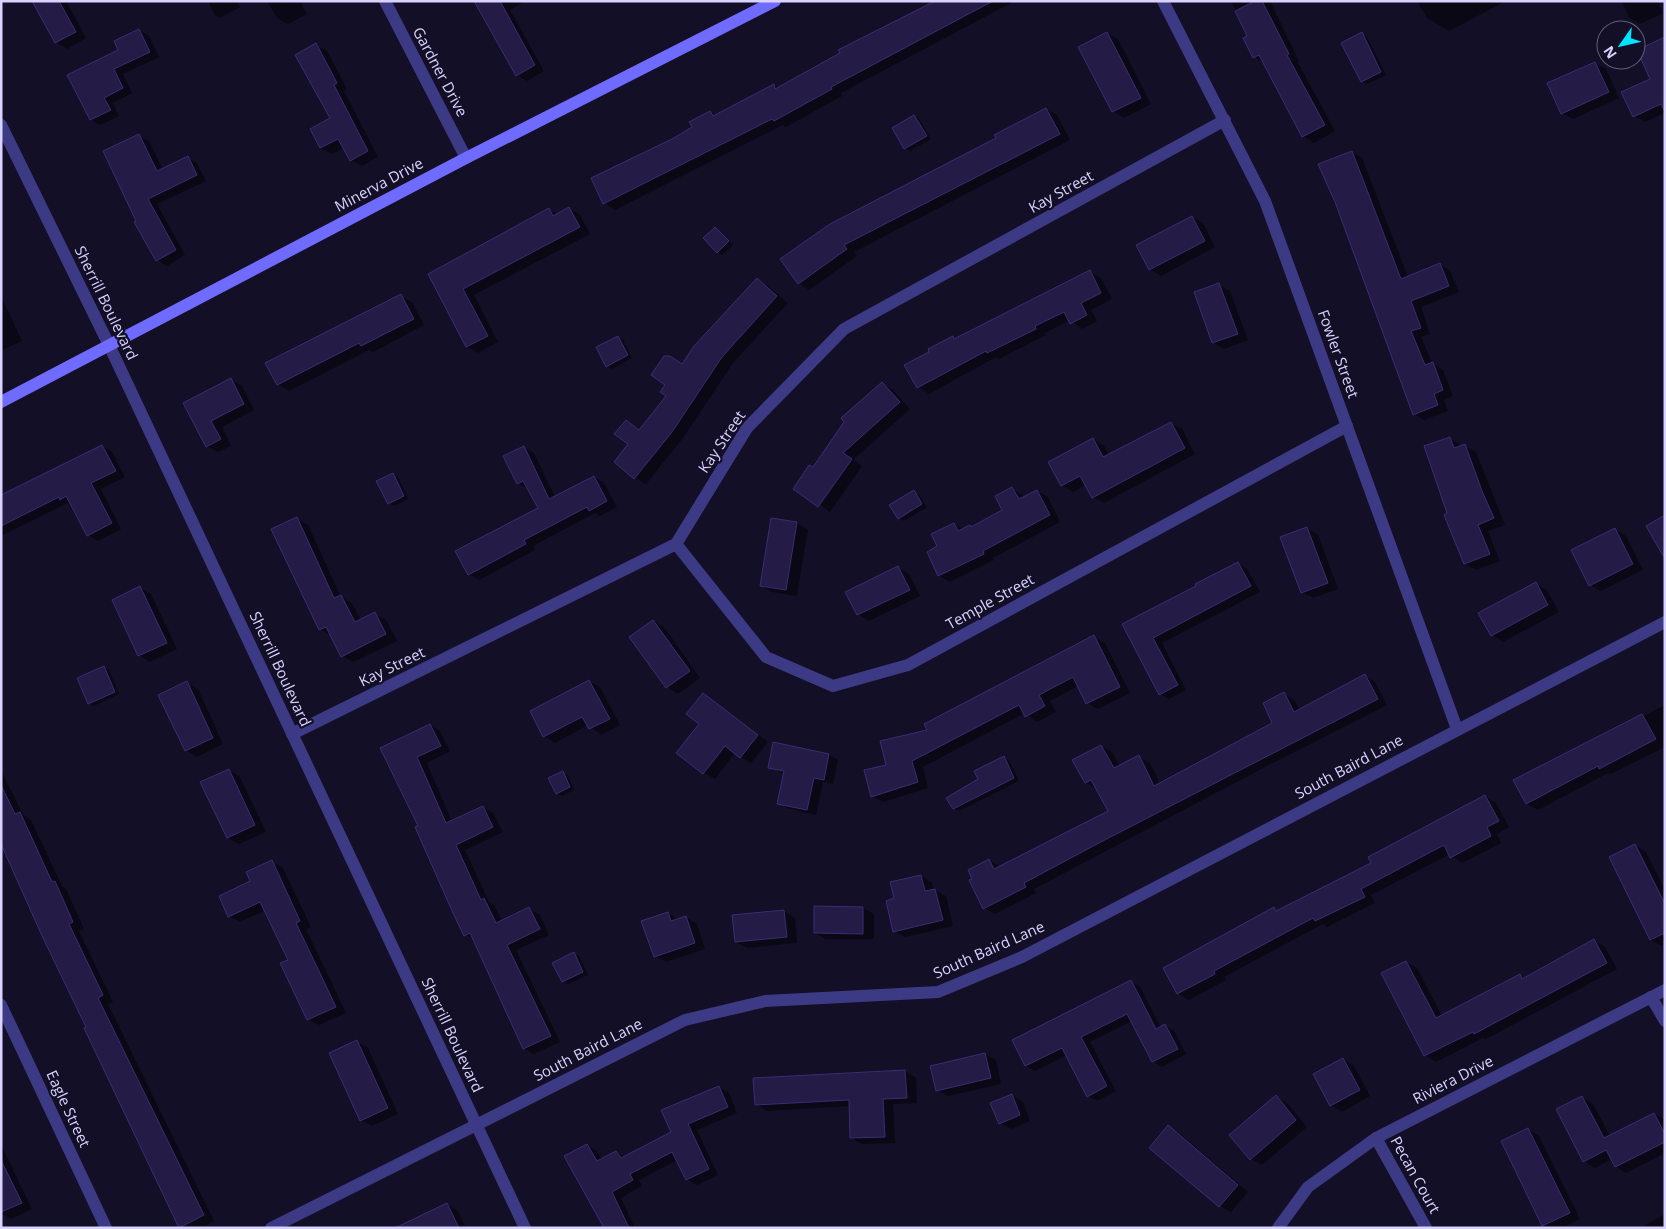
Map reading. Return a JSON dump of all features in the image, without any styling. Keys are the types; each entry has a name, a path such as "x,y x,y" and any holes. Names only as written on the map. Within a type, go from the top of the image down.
{"street":[{"name":"Gardner Drive","path":"385,1 466,158"},
{"name":"Minerva Drive","path":"1,402 466,158 775,1"},
{"name":"Fowler Street","path":"1163,1 1265,201 1457,729"},
{"name":"Kay Street","path":"292,734 676,544 747,428 844,329 1225,120"},
{"name":"Sherrill Boulevard","path":"1,125 109,345 525,1228"},
{"name":"Temple Street","path":"676,544 766,657 833,686 908,665 1347,426"},
{"name":"South Baird Lane","path":"272,1228 684,1020 765,1001 938,992 1022,957 1665,622"},
{"name":"Riviera Drive","path":"1278,1228 1308,1187 1376,1138 1665,990"},
{"path":"1651,997 1665,1021"},
{"name":"Eagle Street","path":"1,1005 106,1228"},
{"name":"Pecan Court","path":"1376,1138 1426,1228"}],"building":[{"path":"32,1 59,1 76,32 55,43"},
{"path":"474,1 500,1 535,65 516,76"},
{"path":"935,1 993,1 831,87 832,89 774,121 772,119 603,204 591,178 672,139 692,127 689,122 710,111 713,116 774,84 775,89 840,53 838,50"},
{"path":"1255,1 1262,1 1289,54 1287,55 1325,125 1302,137 1259,55 1253,58 1243,38 1247,36 1235,11"},
{"path":"139,29 150,52 114,69 123,88 104,98 111,110 90,120 67,75 118,50 114,41"},
{"path":"1107,32 1141,98 1112,112 1078,47"},
{"path":"1362,32 1381,72 1361,82 1341,43"},
{"path":"1665,37 1665,112 1661,104 1633,117 1621,92 1650,79 1646,70 1646,46"},
{"path":"316,43 337,83 334,85 368,151 350,161 338,139 320,148 310,129 330,118 295,55"},
{"path":"1595,62 1596,70 1599,70 1609,92 1561,114 1547,83"},
{"path":"1046,108 1060,134 844,245 847,249 798,284 780,259 830,224 996,138 994,135"},
{"path":"914,115 927,136 904,149 892,128"},
{"path":"139,134 157,171 188,156 197,175 148,199 176,250 156,261 134,222 136,221 103,151"},
{"path":"1352,151 1401,279 1440,263 1449,286 1411,301 1421,328 1411,331 1425,365 1433,362 1443,390 1434,394 1438,405 1413,415 1335,202 1318,164"},
{"path":"569,207 580,227 463,289 488,336 466,347 428,274 549,208 553,216"},
{"path":"1192,216 1205,241 1149,270 1136,245"},
{"path":"715,227 729,241 717,253 703,238"},
{"path":"1090,270 1101,293 1081,303 1087,315 1070,324 1064,312 1035,326 1036,329 987,353 986,351 917,388 904,365 929,352 928,349 953,336 954,339"},
{"path":"757,278 777,296 722,357 672,432 634,479 614,462 628,444 614,434 626,420 639,430 666,396 660,392 665,385 651,375 664,356 670,356 682,364 694,346"},
{"path":"1219,283 1238,334 1212,343 1194,292"},
{"path":"401,294 414,319 361,346 359,343 277,385 265,363"},
{"path":"618,336 628,355 606,367 596,347"},
{"path":"231,378 244,404 211,421 221,439 206,447 183,403"},
{"path":"882,382 900,402 843,453 852,459 818,507 793,489 809,465 813,467 844,422 841,418"},
{"path":"1171,422 1185,448 1092,498 1080,476 1061,486 1048,462 1093,438 1103,457"},
{"path":"1450,437 1454,448 1465,444 1494,518 1478,525 1490,554 1464,564 1444,515 1447,513 1424,446"},
{"path":"102,445 116,471 91,483 112,523 87,536 66,496 60,500 59,497 1,526 1,495"},
{"path":"524,446 549,499 594,476 607,501 589,511 587,507 524,540 526,544 468,575 455,551 538,508 523,481 517,484 503,456"},
{"path":"393,473 404,496 388,504 376,481"},
{"path":"1012,487 1019,499 1037,490 1050,515 983,551 984,554 938,576 927,552 937,546 931,534 954,523 958,531 970,525 971,527 1002,510 995,496"},
{"path":"914,490 922,504 898,519 889,505"},
{"path":"1665,515 1665,559 1646,526"},
{"path":"297,517 334,598 341,595 355,622 375,612 386,634 341,657 326,627 319,630 271,529"},
{"path":"771,518 797,522 786,590 760,586"},
{"path":"1307,527 1328,583 1301,593 1280,537"},
{"path":"1615,528 1633,564 1589,586 1571,550"},
{"path":"1238,562 1251,586 1153,638 1178,685 1159,695 1122,624"},
{"path":"898,566 910,590 857,615 845,592"},
{"path":"1536,582 1548,605 1491,636 1478,613"},
{"path":"140,586 167,643 138,656 112,600"},
{"path":"653,620 690,671 666,688 629,637"},
{"path":"1094,635 1120,687 1086,704 1073,677 1039,695 1045,706 1025,717 1019,705 912,761 918,782 871,797 864,770 886,765 880,741 927,730 924,724"},
{"path":"104,666 115,692 88,704 77,678"},
{"path":"1365,674 1378,699 1097,844 1024,883 1026,887 983,909 969,880 972,879 968,870 989,859 994,869 1108,811 1091,780 1085,783 1072,760 1101,745 1114,768 1139,755 1154,786 1272,723 1263,703 1284,692 1294,712"},
{"path":"589,680 610,719 589,729 582,717 543,737 530,711"},
{"path":"187,681 213,738 185,751 158,695"},
{"path":"703,693 758,735 740,758 725,746 703,774 676,753 699,724 686,714"},
{"path":"1642,714 1656,739 1599,769 1598,766 1526,804 1513,780"},
{"path":"430,724 441,746 417,757 446,823 483,806 493,827 456,845 481,900 484,898 496,923 529,907 540,929 507,945 551,1036 523,1049 470,933 464,936 453,913 415,827 418,826 380,748"},
{"path":"773,742 829,754 824,780 814,778 807,810 777,804 784,771 768,768"},
{"path":"1004,756 1014,778 953,809 946,798 978,779 974,771"},
{"path":"229,769 255,825 227,838 200,782"},
{"path":"563,771 570,787 556,794 548,778"},
{"path":"1,785 15,814 20,812 52,882 55,881 73,922 69,924 103,995 98,998 204,1215 179,1228 84,1028 86,1027 43,938 1,844"},
{"path":"1485,795 1499,821 1487,827 1491,836 1450,858 1444,845 1361,889 1365,897 1315,921 1313,918 1214,971 1215,974 1177,994 1163,968 1274,907 1276,911 1371,863 1368,857"},
{"path":"1635,844 1665,904 1665,933 1650,940 1609,857"},
{"path":"272,860 300,921 296,923 336,1007 307,1020 280,963 288,960 260,902 228,917 219,896 250,881 246,872"},
{"path":"921,875 925,891 935,889 943,920 893,932 886,901 894,898 890,882"},
{"path":"814,906 863,907 863,934 814,933"},
{"path":"784,910 787,937 735,942 732,915"},
{"path":"668,912 671,921 686,916 695,943 654,957 641,921"},
{"path":"1594,939 1607,963 1474,1034 1473,1032 1424,1056 1381,973 1406,961 1436,1018 1520,974 1522,979"},
{"path":"574,952 583,972 562,982 552,963"},
{"path":"1131,980 1156,1029 1165,1024 1178,1049 1152,1062 1127,1014 1081,1037 1107,1086 1087,1097 1062,1048 1025,1066 1012,1040"},
{"path":"357,1040 388,1108 360,1121 329,1053"},
{"path":"985,1053 991,1078 936,1091 930,1066"},
{"path":"1343,1058 1360,1090 1330,1106 1313,1074"},
{"path":"905,1070 907,1098 883,1099 885,1137 850,1138 849,1100 755,1105 753,1078"},
{"path":"719,1086 728,1107 688,1124 709,1169 686,1180 672,1152 630,1174 633,1180 612,1192 629,1228 604,1228 564,1156 587,1144 597,1161 616,1151 621,1158 671,1132 661,1110"},
{"path":"1012,1094 1020,1115 999,1124 990,1103"},
{"path":"1276,1095 1296,1120 1250,1160 1229,1135"},
{"path":"1582,1096 1604,1138 1654,1113 1665,1134 1665,1142 1615,1167 1606,1150 1583,1162 1556,1109"},
{"path":"1168,1125 1238,1185 1219,1207 1149,1148"},
{"path":"1528,1128 1570,1213 1542,1226 1501,1141"},
{"path":"1,1160 22,1203 1,1212"},
{"path":"447,1203 459,1228 395,1228"}]}
